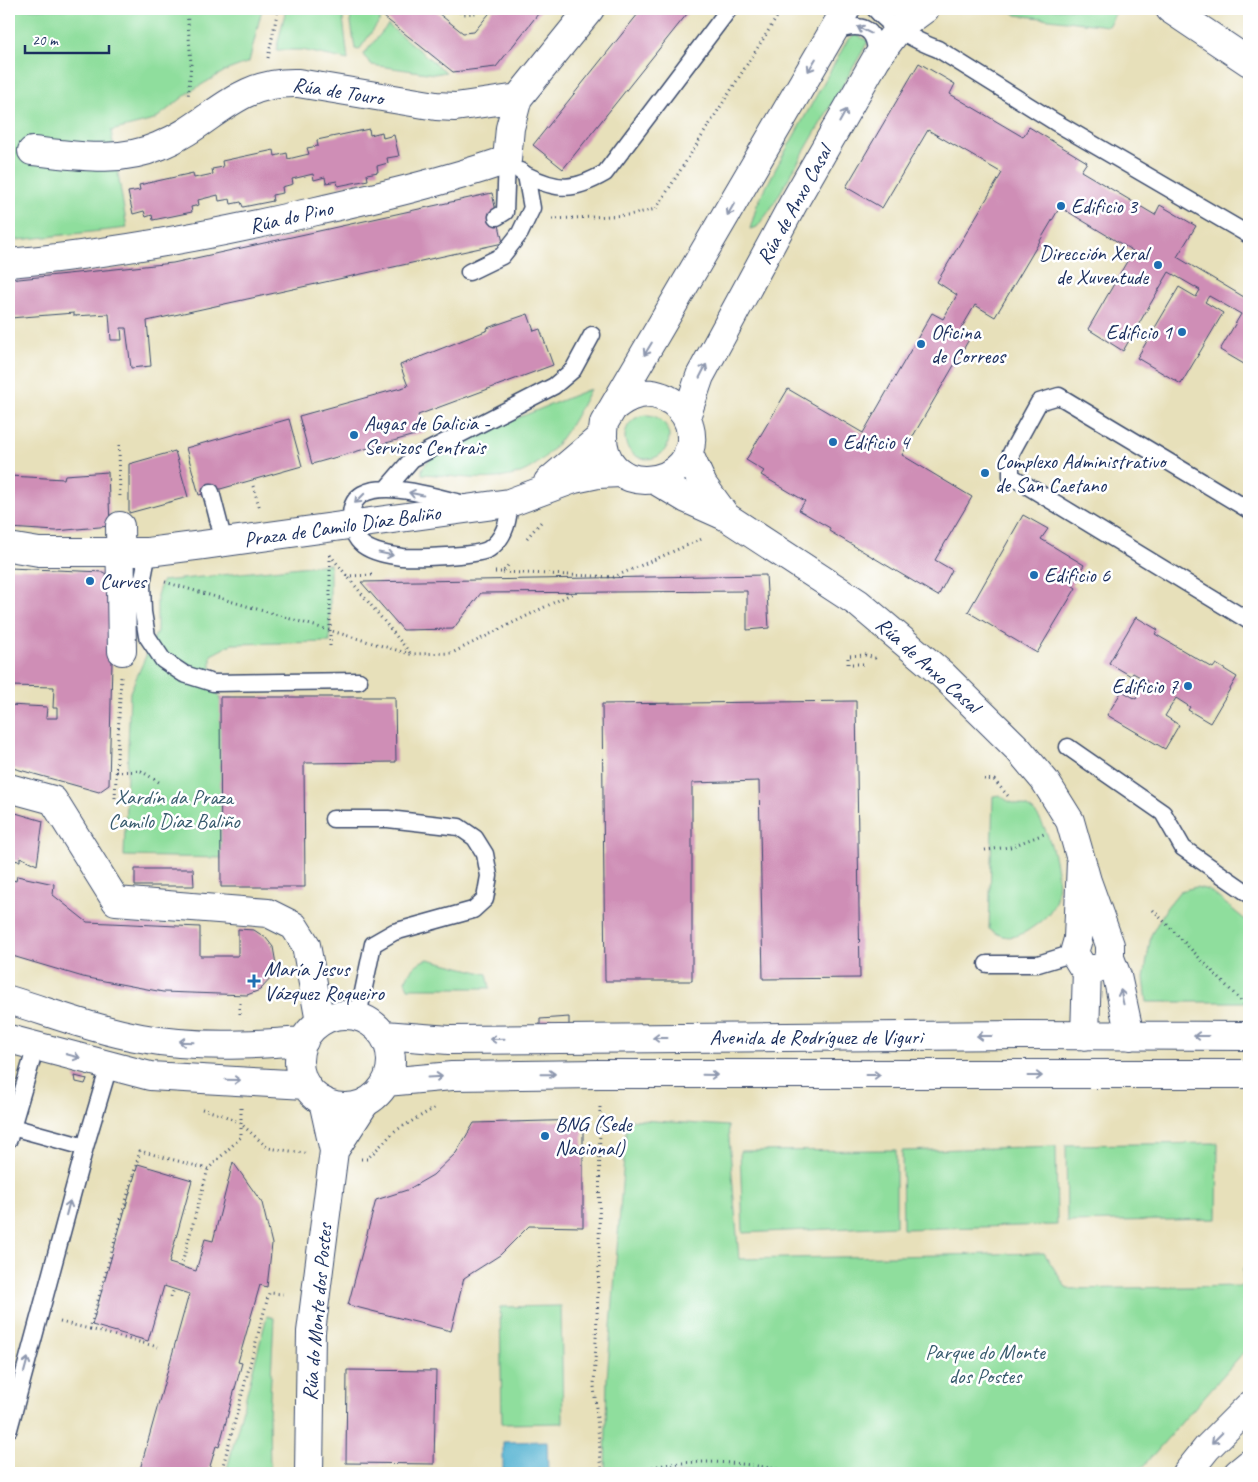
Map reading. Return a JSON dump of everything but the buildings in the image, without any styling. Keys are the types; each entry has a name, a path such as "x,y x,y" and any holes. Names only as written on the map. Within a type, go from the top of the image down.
{"street":[{"path":"516,168 510,128 518,98 590,9"},
{"path":"621,473 607,457 602,436 604,423 846,9"},
{"name":"Rúa de Anxo Casal","path":"725,516 703,485 688,452 690,439 686,417 700,376 793,204 876,59 899,28 925,9"},
{"path":"1170,9 1249,62"},
{"name":"Rúa de Touro","path":"32,151 105,158 157,148 191,129 243,93 268,85 282,83 298,83 436,106 470,106 518,98"},
{"name":"Rúa do Pino","path":"9,262 144,246 228,231 516,168"},
{"path":"614,407 625,398 636,394 654,394 667,398 686,417"},
{"name":"Praza de Camilo Díaz Baliño","path":"534,492 565,470 602,436"},
{"path":"655,480 668,475 679,466 688,452"},
{"name":"Rúa de Anxo Casal","path":"621,473 644,481 655,480 687,499 725,516 858,603 942,674 1018,750 1045,781 1070,821 1081,860 1091,951 1117,976 1130,1036"},
{"name":"Praza de Camilo Díaz Baliño","path":"9,547 39,552 120,539 148,552 509,503 534,492 574,479 598,474 621,473"},
{"path":"120,539 122,650"},
{"path":"9,788 53,800 116,901 268,913 294,926 306,945 312,1032 300,1064 314,1093"},
{"path":"1085,1036 1091,951"},
{"path":"9,1000 141,1038 170,1042 251,1044 312,1032 340,1015 358,1016 374,1025 384,1035 390,1050 391,1060 386,1082 374,1098 365,1103 344,1107 314,1093 150,1076 9,1039"},
{"name":"Avenida de Rodríguez de Viguri","path":"384,1035 449,1040 1249,1036"},
{"name":"Avenida de Rodríguez de Viguri","path":"386,1082 461,1076 599,1074 1249,1074"},
{"name":"Rúa do Monte dos Postes","path":"314,1093 346,1155"},
{"name":"Rúa do Monte dos Postes","path":"309,1473 311,1332 346,1155 365,1103"},
{"path":"1187,1473 1207,1448 1249,1406"},
{"path":"1238,1473 1249,1464"}],"lane":[{"path":"516,168 549,186 573,187 588,183 605,173 730,9"},
{"path":"875,9 884,19 922,43 938,49 1055,122 1249,236"},
{"path":"832,32 845,28 865,28 873,35 876,44 876,59"},
{"path":"469,272 502,256 520,233 532,208 516,168"},
{"path":"497,217 505,212 516,168"},
{"path":"387,488 412,459 554,386 573,370 592,335"},
{"path":"1249,510 1059,396 1039,402 1011,453 1011,476 1249,621"},
{"path":"480,506 387,488 371,489 354,502 351,525 361,543 379,552 404,557 479,553 497,542 506,529 509,503"},
{"path":"211,492 224,542"},
{"path":"148,552 142,583 143,612 147,636 162,660 184,674 213,684 359,681"},
{"path":"1068,748 1163,813 1183,848 1249,894"},
{"path":"333,819 388,819 459,827 474,838 485,854 489,876 485,899 473,910 394,932 373,944 358,1016"},
{"path":"987,964 1038,964 1091,951"},
{"path":"36,1046 10,1133 85,1147"},
{"path":"9,1429 85,1147 109,1066"}],"path":[{"path":"187,9 191,64 188,104"},
{"path":"268,64 268,53 278,9"},
{"path":"456,9 463,14 476,13 480,9"},
{"path":"532,208 554,220 656,210 782,9"},
{"path":"119,445 120,539"},
{"path":"253,486 262,517"},
{"path":"524,543 543,519"},
{"path":"493,572 614,577 710,535 702,531"},
{"path":"330,650 330,555 410,654"},
{"path":"503,572 513,557"},
{"path":"346,576 376,575"},
{"path":"162,581 410,654 452,653 575,592"},
{"path":"115,798 122,650"},
{"path":"863,664 848,664 848,656 864,655 875,658 879,653"},
{"path":"116,772 140,771 162,784"},
{"path":"984,779 994,780 1009,797"},
{"path":"125,801 162,803"},
{"path":"985,850 1010,847 1043,834"},
{"path":"1153,910 1249,1009"},
{"path":"599,1074 598,1268 594,1386 602,1473"},
{"path":"181,1267 208,1169 241,1138 241,1104"},
{"path":"346,1155 368,1159 395,1131 417,1116 444,1105"},
{"path":"194,1108 223,1115 240,1124 268,1148 307,1154"},
{"path":"90,1329 140,1151 208,1169"},
{"path":"172,1298 174,1289"},
{"path":"221,1473 269,1294 284,1294"},
{"path":"62,1322 158,1347"},
{"path":"628,1473 698,1461 746,1463 797,1473"}],"green space":[{"path":"9,9 262,9 249,62 225,71 191,91 154,120 111,131 127,228 9,241"},
{"path":"286,9 342,10 348,60 302,50 276,50"},
{"path":"349,9 364,9 381,19 359,50 355,49"},
{"path":"1009,9 1118,9 1108,26 1016,15"},
{"path":"388,25 446,72 434,74 372,65 363,55"},
{"path":"855,34 868,41 861,54 770,210 757,227 750,229 757,205 776,168 847,41"},
{"path":"590,389 577,415 560,440 539,462 527,470 514,475 491,478 422,474 422,469 433,455 458,442"},
{"path":"647,415 659,419 665,425 669,437 665,449 659,455 647,459 635,455 629,449 625,437 629,425 635,419"},
{"name":"Xardín da Praza Camilo Díaz Baliño","path":"330,564 330,642 232,644 211,655 211,673 221,703 222,858 124,856 130,692 157,631 157,595 162,581"},
{"path":"1000,795 1011,802 1027,807 1037,815 1050,842 1056,865 1056,899 1050,912 1027,931 1012,937 1003,936 989,929 993,796"},
{"path":"1196,887 1209,890 1249,923 1249,1002 1147,1002 1144,978 1151,935 1167,907 1180,891"},
{"path":"428,959 487,974 490,988 408,988 405,981 411,970 420,962"},
{"name":"Parque do Monte dos Postes","path":"627,1119 728,1126 739,1259 1044,1253 1067,1289 1243,1286 1243,1268 1249,1267 1249,1346 1137,1473 605,1473 607,1379"},
{"path":"1218,1143 1217,1219 1067,1222 1066,1145"},
{"path":"1056,1146 1057,1225 903,1229 902,1151"},
{"path":"896,1150 896,1226 743,1233 740,1151"},
{"path":"561,1306 563,1423 502,1424 500,1307"},
{"path":"267,1316 274,1318 269,1416 270,1473 226,1473"}],"water":[{"path":"547,1441 548,1473 503,1473 503,1442"}],"place":[{"name":"Edificio 3","path":"1061,206"},
{"name":"Dirección Xeral de Xuventude","path":"1158,265"},
{"name":"Edificio 1","path":"1182,332"},
{"name":"Oficina de Correos","path":"921,344"},
{"name":"Augas de Galicia - Servizos Centrais","path":"354,435"},
{"name":"Edificio 4","path":"833,442"},
{"name":"Complexo Administrativo de San Caetano","path":"985,473"},
{"name":"Edificio 6","path":"1034,575"},
{"name":"Curves","path":"90,581"},
{"name":"Edificio 7","path":"1188,686"},
{"name":"María Jesus Vázquez Roqueiro","path":"254,981"},
{"name":"BNG (Sede Nacional)","path":"545,1136"}]}
